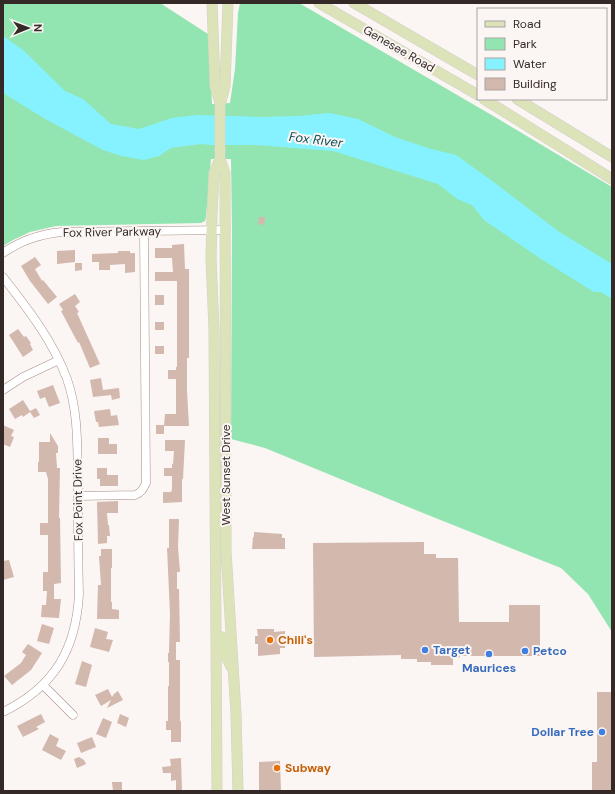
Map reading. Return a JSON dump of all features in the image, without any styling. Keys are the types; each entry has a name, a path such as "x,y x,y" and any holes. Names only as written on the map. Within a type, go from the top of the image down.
{"main road":[{"name":"West Sunset Drive","path":"212,3 215,86 220,105 220,159 225,173 226,551 234,672 238,791"},
{"name":"West Sunset Drive","path":"220,105 225,86 228,3"},
{"path":"228,20 235,3"},
{"name":"Genesee Road","path":"319,3 477,94"},
{"name":"Genesee Road","path":"353,3 477,74"},
{"path":"486,100 612,179"},
{"path":"519,100 612,157"},
{"name":"West Sunset Drive","path":"217,791 214,329 211,230 214,173 220,159"},
{"path":"216,608 221,626 223,650 234,672"},
{"path":"216,662 225,663 228,669 229,684 235,697"}],"street":[{"name":"Fox River Parkway","path":"3,254 27,240 50,233 226,230"},
{"path":"78,496 135,495 139,494 146,483 144,231"},
{"name":"Fox Point Drive","path":"3,277 43,330 53,347 68,381 75,416 77,436 78,496 78,613 70,643 55,671 43,685 29,697 3,712"},
{"path":"3,390 23,377 59,360"},
{"path":"43,685 73,715"}],"green space":[{"path":"3,3 160,3 208,34 212,104 230,103 235,69 238,13 240,3 299,3 612,187 612,632 588,594 561,568 265,448 231,439 231,159 211,159 206,217 205,221 201,223 56,226 30,232 3,246"}],"water":[{"name":"Fox River","path":"3,36 23,50 65,91 83,99 111,124 139,129 172,118 198,115 261,117 329,113 358,119 395,137 431,149 456,155 558,231 612,264 612,299 601,292 594,292 541,259 484,220 472,205 457,199 438,184 333,151 256,145 201,144 171,148 159,156 144,160 121,156 103,150 47,120 3,93"}],"building":[{"path":"259,217 265,217 264,225 258,224"},
{"path":"184,244 185,269 189,269 189,358 187,358 187,391 189,426 164,426 165,414 176,414 176,379 168,379 168,370 176,370 177,367 177,281 155,281 155,272 173,272 172,258 155,258 155,248 172,248 172,245"},
{"path":"75,250 75,262 57,264 57,251"},
{"path":"118,251 130,251 130,253 135,253 135,272 125,273 125,264 110,265 110,270 99,270 99,262 92,262 92,254 118,253"},
{"path":"35,257 41,265 35,269 42,281 43,280 57,297 48,304 30,281 21,266"},
{"path":"75,263 82,263 82,270 75,271"},
{"path":"75,294 80,302 75,306 79,312 77,313 100,364 90,368 79,342 78,343 61,311 63,310 59,304"},
{"path":"155,295 164,295 164,305 155,305"},
{"path":"155,322 164,322 164,330 155,330"},
{"path":"18,329 31,343 30,344 33,350 23,357 9,335"},
{"path":"155,346 164,346 164,354 155,354"},
{"path":"101,378 103,390 119,388 120,398 112,400 111,395 93,397 90,380"},
{"path":"53,385 60,403 49,407 45,397 40,399 37,391"},
{"path":"23,400 30,411 36,408 40,415 34,418 30,412 23,417 22,415 15,419 9,409"},
{"path":"110,409 111,416 117,415 119,425 99,427 98,422 96,422 94,411"},
{"path":"3,425 14,430 11,436 14,437 10,447 3,444"},
{"path":"156,425 164,425 164,434 156,434"},
{"path":"50,433 58,446 58,453 56,453 57,468 60,468 59,518 61,583 54,584 54,599 61,599 59,618 41,617 42,605 46,605 47,591 43,591 43,572 48,572 48,535 40,535 40,523 48,523 48,479 46,472 38,472 38,462 39,442 50,442"},
{"path":"98,438 109,438 109,444 117,444 117,454 98,454"},
{"path":"165,440 185,440 182,502 163,503 163,492 171,492 172,489 172,476 164,476 164,468 172,468 174,451 165,451"},
{"path":"97,468 107,468 107,475 118,475 118,486 100,486 100,479 97,479"},
{"path":"118,501 118,513 107,513 110,536 107,536 107,543 98,544 97,502"},
{"path":"169,519 179,519 178,547 180,572 177,572 177,589 179,589 180,642 176,642 176,660 180,660 181,742 171,742 171,730 166,730 166,721 168,721 169,686 168,653 170,614 167,548 169,548"},
{"path":"254,532 282,534 282,538 285,538 285,549 252,549"},
{"path":"424,542 424,554 436,554 436,558 458,558 459,622 509,622 509,605 540,605 540,656 460,656 459,658 453,658 453,665 431,665 431,662 417,662 417,659 401,659 401,655 314,657 313,543"},
{"path":"101,549 112,549 111,602 112,609 119,610 119,619 97,619 98,585 101,585 99,556 101,556"},
{"path":"9,560 14,577 3,580 3,561"},
{"path":"42,624 54,628 49,644 37,641"},
{"path":"95,628 108,632 106,639 113,640 109,652 90,647"},
{"name":"Chili's","path":"257,629 274,629 274,632 285,631 285,648 280,648 280,654 258,656 258,644 255,644 255,636 258,636"},
{"path":"28,644 42,653 31,670 12,685 4,676 21,663 26,655 22,652"},
{"path":"82,661 92,665 86,687 75,684"},
{"path":"108,689 112,697 118,691 123,700 107,708 111,700 101,706 95,695"},
{"path":"597,692 612,692 612,791 592,791 592,762 597,762"},
{"path":"41,714 45,722 36,727 39,729 23,737 17,726"},
{"path":"120,714 129,718 126,727 117,723"},
{"path":"103,718 112,722 106,738 96,734"},
{"path":"50,734 59,739 56,746 66,751 61,760 42,750"},
{"path":"92,737 96,747 81,753 77,743"},
{"path":"79,757 84,760 86,764 77,768 74,759"},
{"path":"181,758 182,791 176,791 176,780 171,781 171,773 163,773 162,767 171,766 170,759"},
{"path":"280,761 281,791 259,791 259,762"},
{"path":"112,782 122,782 122,791 113,791"}],"place":[{"name":"Chili's","path":"270,640"},
{"name":"Target","path":"425,650"},
{"name":"Petco","path":"525,651"},
{"name":"Maurices","path":"489,654"},
{"name":"Dollar Tree","path":"602,732"},
{"name":"Subway","path":"277,768"}]}
